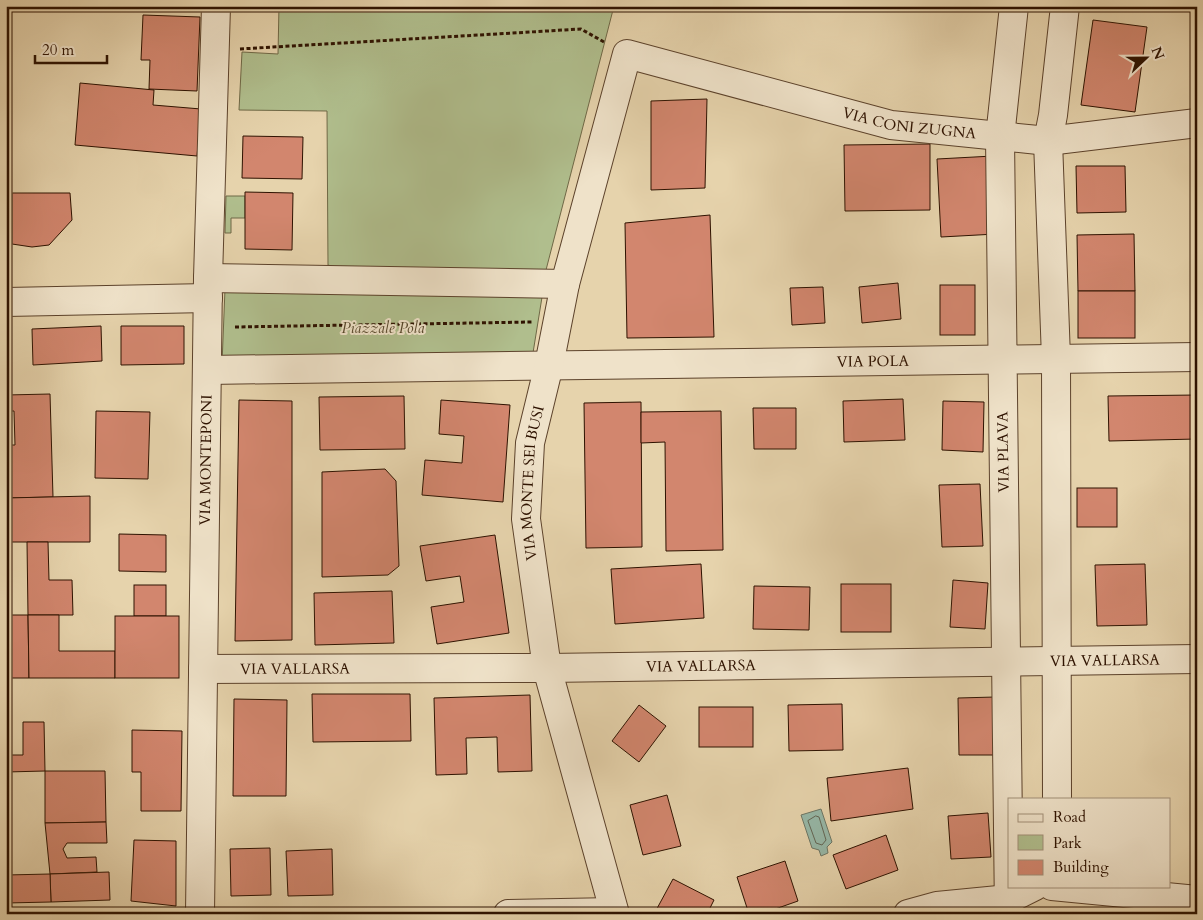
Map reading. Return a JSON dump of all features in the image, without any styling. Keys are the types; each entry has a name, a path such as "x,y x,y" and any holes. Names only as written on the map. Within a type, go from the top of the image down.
{"street":[{"name":"VIA MONTEPONI","path":"200,914 208,288 216,6"},
{"name":"VIA PLAVA","path":"1008,824 1000,137 1014,6"},
{"path":"1057,798 1056,358 1048,141 1053,116 1065,6"},
{"name":"VIA CONI ZUGNA","path":"627,54 890,125 1048,141 1197,123"},
{"name":"VIA MONTE SEI BUSI","path":"508,914 615,913 547,668 526,519 530,443 549,365 564,284 627,54"},
{"path":"6,302 208,288 564,284"},
{"name":"VIA POLA","path":"549,365 1002,361 1056,358 1197,357"},
{"path":"207,370 549,365"},
{"name":"VIA VALLARSA","path":"203,669 547,668 1006,661 1056,662 1197,658"},
{"name":"VIA PLAVA","path":"1009,888 1009,906"},
{"path":"908,914 937,906 1009,906 1033,888"},
{"path":"1073,888 1197,900"}],"path":[{"path":"215,50 581,29 627,54"},
{"path":"235,327 533,322"}],"green space":[{"path":"279,6 614,6 546,270 345,270 328,265 327,111 239,110 242,52 278,54"},
{"path":"226,196 245,196 245,218 231,218 231,233 225,233"},
{"name":"Piazzale Pola","path":"225,289 543,291 532,359 222,364"}],"water":[{"path":"821,809 832,842 827,847 828,853 821,856 819,850 812,848 801,815"}],"building":[{"path":"143,15 200,17 197,91 149,89 150,60 141,60"},
{"path":"1093,20 1147,27 1135,112 1081,105"},
{"path":"80,83 154,90 153,105 201,109 197,156 75,145"},
{"path":"707,99 705,188 651,190 651,101"},
{"path":"243,136 303,137 302,179 242,178"},
{"path":"930,144 930,210 845,211 844,145"},
{"path":"993,156 996,234 941,237 937,159"},
{"path":"1076,166 1125,166 1126,212 1077,213"},
{"path":"245,192 293,193 292,250 245,249"},
{"path":"12,193 70,193 72,220 49,245 32,247 12,244"},
{"path":"710,215 714,337 627,338 625,223"},
{"path":"1134,234 1135,291 1078,291 1077,235"},
{"path":"898,283 901,319 862,323 859,287"},
{"path":"940,285 975,285 975,335 940,335"},
{"path":"823,287 825,323 792,325 790,288"},
{"path":"1078,291 1135,291 1135,338 1078,338"},
{"path":"101,326 102,361 33,365 32,329"},
{"path":"121,326 184,326 184,364 121,365"},
{"path":"50,394 53,497 6,498 6,445 15,445 14,411 6,411 6,395"},
{"path":"1197,395 1197,439 1109,441 1108,396"},
{"path":"404,396 405,449 320,450 319,397"},
{"path":"903,399 905,440 844,442 843,401"},
{"path":"239,400 292,401 292,640 235,641"},
{"path":"441,400 510,405 503,502 422,495 425,460 462,463 464,436 439,434"},
{"path":"943,401 984,402 983,452 942,450"},
{"path":"641,402 642,547 586,548 584,403"},
{"path":"753,408 796,408 796,449 754,449"},
{"path":"96,411 150,412 148,479 95,478"},
{"path":"721,411 723,550 666,551 665,442 641,443 641,412"},
{"path":"385,469 396,481 399,566 388,575 322,577 322,472"},
{"path":"980,484 983,546 942,547 939,485"},
{"path":"1077,488 1117,488 1117,527 1077,527"},
{"path":"90,496 90,542 6,542 6,498"},
{"path":"119,534 166,535 166,572 119,571"},
{"path":"495,535 509,633 437,644 431,607 464,602 460,576 426,581 420,546"},
{"path":"27,542 48,542 49,580 72,580 73,615 28,615"},
{"path":"701,564 704,618 615,624 611,569"},
{"path":"1145,564 1147,625 1097,626 1095,565"},
{"path":"953,580 988,583 985,629 950,627"},
{"path":"841,584 891,584 891,632 841,632"},
{"path":"134,585 166,585 166,616 134,616"},
{"path":"754,586 810,587 809,630 753,629"},
{"path":"392,591 394,643 315,645 314,593"},
{"path":"6,615 28,615 29,678 6,678"},
{"path":"28,615 59,615 59,651 115,651 115,678 29,678"},
{"path":"115,616 179,616 179,678 115,678"},
{"path":"312,694 410,694 411,741 313,742"},
{"path":"530,695 532,771 498,772 497,737 466,738 467,774 436,775 434,698"},
{"path":"995,697 996,755 959,755 958,698"},
{"path":"234,699 287,700 286,796 233,796"},
{"path":"842,704 843,750 789,751 788,705"},
{"path":"639,705 666,726 639,762 612,741"},
{"path":"699,707 753,707 753,747 699,747"},
{"path":"23,722 44,722 45,771 6,772 6,755 23,755"},
{"path":"132,730 182,731 181,811 141,811 141,772 132,772"},
{"path":"908,768 913,809 831,821 827,778"},
{"path":"45,771 105,771 106,822 45,823"},
{"path":"667,795 681,846 643,855 630,805"},
{"path":"988,813 991,857 951,859 948,816"},
{"path":"106,822 107,843 67,843 63,849 67,858 96,857 97,872 50,874 45,823"},
{"path":"886,835 898,870 846,889 833,855"},
{"path":"134,840 176,841 176,906 131,901"},
{"path":"270,848 271,895 231,896 230,849"},
{"path":"332,849 333,895 288,896 286,851"},
{"path":"785,861 798,901 761,914 749,914 737,877"},
{"path":"109,872 110,900 51,902 50,874"},
{"path":"50,874 51,902 6,903 6,875"},
{"path":"673,879 714,900 707,914 654,914"}]}
